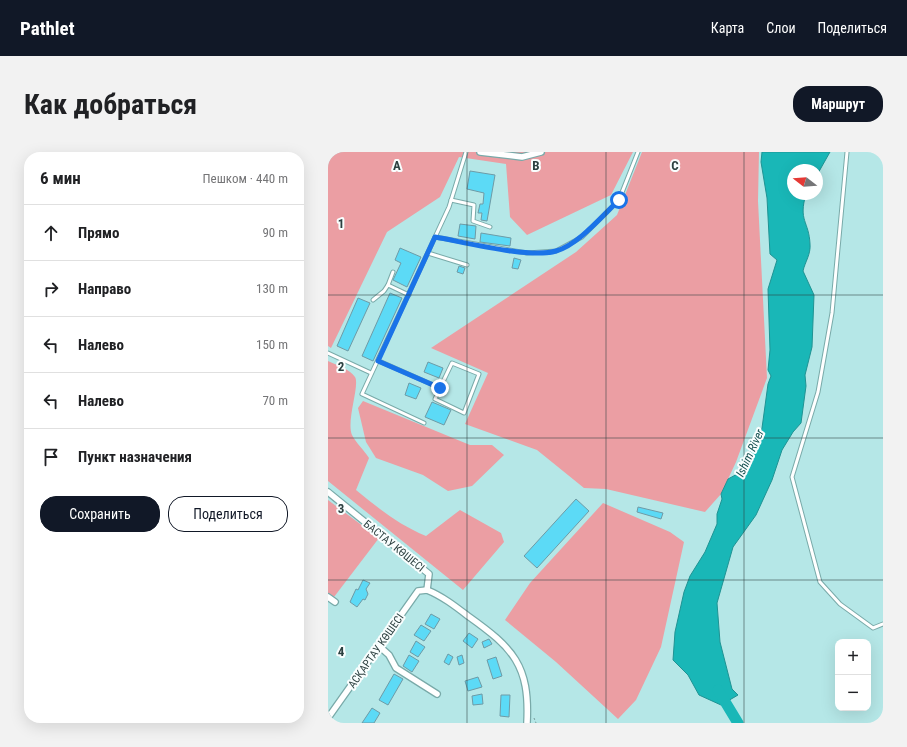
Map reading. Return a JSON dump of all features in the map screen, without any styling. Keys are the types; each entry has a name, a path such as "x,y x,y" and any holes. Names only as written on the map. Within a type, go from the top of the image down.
{"street":[{"path":"480,152 522,157 541,152"},
{"name":"БАСТАУ КӨШЕСІ","path":"328,492 429,574 427,590"},
{"path":"427,590 440,595 497,636 517,660 528,692 527,723"},
{"name":"АСҚАРТАУ КӨШЕСІ","path":"328,718 418,591 427,590"},
{"path":"328,597 335,602"},
{"path":"379,646 389,655 396,668 437,694"}],"lane":[{"path":"424,423 362,394 428,254 451,200 466,152"},
{"path":"435,237 527,253 556,251 582,237 619,200 638,152"},
{"path":"847,152 832,313 818,392 792,477 820,582 840,604 873,628 883,624"},
{"path":"451,200 474,205 473,221 490,227"},
{"path":"428,254 467,265"},
{"path":"373,300 384,292 393,272"},
{"path":"388,285 409,295"},
{"path":"328,353 371,373"},
{"path":"378,361 440,388"},
{"path":"452,363 479,374 464,413 435,399 440,388 452,363"}],"shaded area":[{"path":"328,152 633,152 611,195 527,235 510,217 506,164 459,157 440,197 387,232 331,348 328,346"},
{"path":"642,152 759,152 758,201 767,378 736,462 721,494 705,512 606,489 584,488 537,450 465,424 488,373 431,348 576,252 617,215"},
{"path":"328,361 353,374 356,381 351,421 352,435 369,458 356,490 381,510 416,532 426,536 460,510 501,533 504,542 463,590 328,481"},
{"path":"363,401 470,445 492,445 504,455 472,486 448,491 423,475 376,458 366,442 358,408"},
{"path":"328,500 379,538 334,597 328,593"},
{"path":"603,503 670,532 684,542 661,647 636,700 618,719 556,662 505,620 530,583"}],"water":[{"path":"762,152 830,152 823,164 787,164 787,200 805,200 803,216 809,236 810,248 803,271 814,295 812,347 805,375 806,386 801,423 793,432 782,450 772,480 756,515 733,547 717,603 720,642 732,689 738,695 721,705 699,695 688,675 673,660 675,632 684,592 690,576 705,552 717,524 717,514 722,499 721,494 728,479 741,472 762,428 768,384 771,376 768,370 770,350 768,289 777,260 770,254 767,198 761,162"}],"building":[{"path":"470,171 495,175 487,221 481,220 482,213 478,213 480,204 483,204 484,193 467,189"},
{"path":"460,224 476,226 475,239 458,236"},
{"path":"481,233 511,238 510,246 480,242"},
{"path":"400,248 421,257 407,287 393,280 401,263 395,260"},
{"path":"514,258 521,260 518,269 512,268"},
{"path":"459,266 465,268 463,274 457,272"},
{"path":"390,293 402,298 373,361 362,356"},
{"path":"358,298 370,303 348,351 337,346"},
{"path":"428,362 443,368 439,378 424,372"},
{"path":"409,383 421,388 416,399 405,395"},
{"path":"432,402 451,410 444,425 425,417"},
{"path":"576,499 589,511 537,568 524,556"},
{"path":"638,507 663,513 661,519 637,512"},
{"path":"363,580 370,583 366,589 368,594 365,600 363,599 357,607 350,602 356,589 358,590"},
{"path":"431,614 440,619 434,629 425,624"},
{"path":"421,625 431,631 424,641 414,635"},
{"path":"469,633 478,639 472,648 463,641"},
{"path":"489,639 492,644 484,648 482,642"},
{"path":"416,641 425,647 418,657 410,652"},
{"path":"448,654 453,657 449,665 444,662"},
{"path":"409,655 419,661 412,672 403,666"},
{"path":"462,655 464,663 459,665 457,657"},
{"path":"496,657 502,676 493,679 487,660"},
{"path":"394,674 403,679 388,705 379,700"},
{"path":"478,677 482,687 468,691 465,681"},
{"path":"482,694 483,704 473,705 472,696"},
{"path":"501,695 510,695 509,717 500,716"},
{"path":"372,708 380,713 374,723 362,723"}],"waterway":[{"name":"Ishim River","path":"718,690 738,723"}],"route":[{"path":"440,388 378,361 435,237 527,253 556,251 582,237 619,200"}]}
